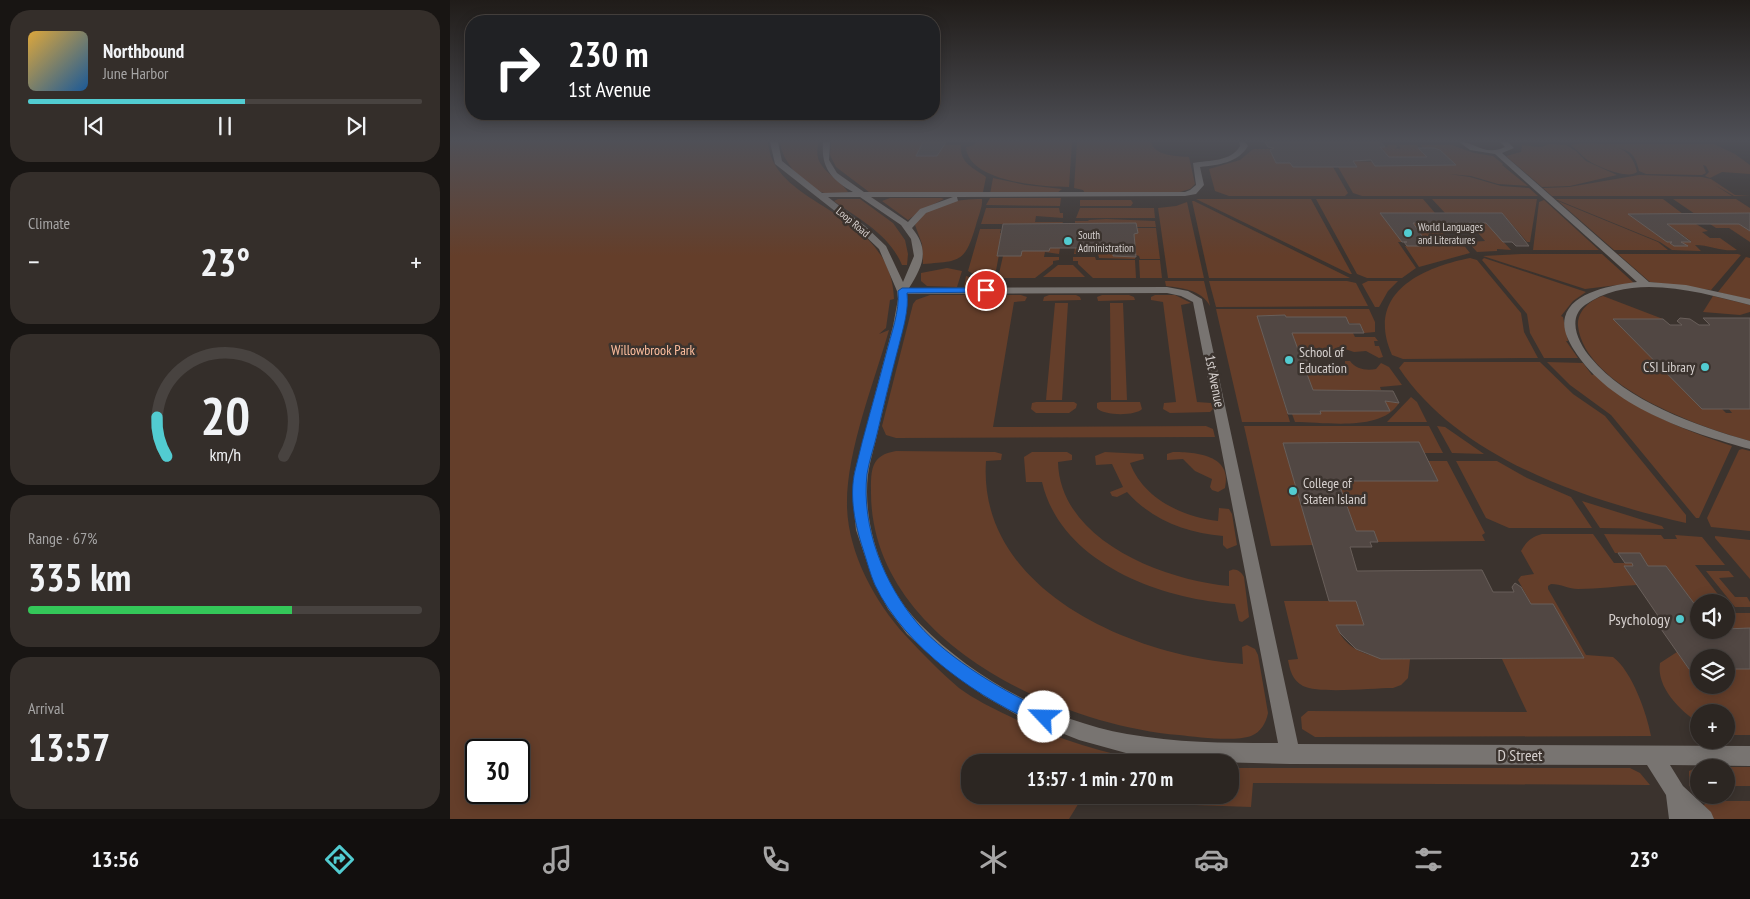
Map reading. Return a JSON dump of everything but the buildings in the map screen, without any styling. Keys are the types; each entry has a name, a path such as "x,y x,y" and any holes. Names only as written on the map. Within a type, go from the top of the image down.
{"street":[{"name":"Loop Road","path":"801,180 862,228 884,248 902,291 903,299 898,326 861,474 860,502 863,530 879,576 894,604 913,629 946,658 990,690 1026,710 1079,732 1126,743 1177,751 1290,754"},
{"name":"Loop Road","path":"842,180 907,228 918,245 919,255 915,270 902,291"},
{"path":"819,195 1185,194 1193,192 1200,185 1199,180"},
{"path":"1528,180 1647,286"},
{"path":"907,228 922,211 944,202 972,195"},
{"path":"1750,302 1706,292 1647,286 1607,290 1582,301 1574,309 1570,318 1570,329 1582,354 1611,382 1657,410 1716,435 1750,445"},
{"name":"1st Avenue","path":"902,291 1167,290 1192,296 1200,305 1290,754"},
{"name":"D Street","path":"1290,754 1750,756"},
{"path":"1653,756 1676,793 1704,819"},
{"path":"1676,793 1677,814 1680,819"}],"green space":[{"name":"Willowbrook Park","path":"450,180 788,180 854,227 874,245 888,269 894,299 890,300 886,328 879,334 889,330 862,418 851,463 847,506 852,541 858,559 883,608 905,635 959,688 990,707 1044,731 1115,754 961,754 961,804 1078,804 1069,819 450,819"},
{"path":"803,180 837,180 848,192 824,193"},
{"path":"853,180 985,180 983,192 869,192"},
{"path":"993,180 1062,189 1056,194 990,194"},
{"path":"1009,180 1069,180 1069,187 1026,184"},
{"path":"1075,180 1194,180 1195,184 1190,189 1180,192 1085,193 1083,190 1074,188"},
{"path":"1212,180 1341,180 1348,193 1345,196 1229,196 1215,191"},
{"path":"1346,180 1481,180 1501,186 1529,188 1538,196 1362,196 1353,193"},
{"path":"1485,180 1521,180 1528,186 1498,184"},
{"path":"1534,180 1595,180 1570,186 1542,187"},
{"path":"1609,180 1713,180 1735,195 1750,196 1734,196 1715,185 1732,196 1552,196 1543,188 1569,187"},
{"path":"890,198 944,199 922,210 908,220 882,201"},
{"path":"990,198 1061,198 1060,206 986,205"},
{"path":"838,199 860,199 893,223 905,240 908,254 907,265 902,265 890,245 873,228 834,201"},
{"path":"982,199 972,237 964,253 959,258 953,260 923,264 922,244 915,225 920,218 935,207 944,204 954,201"},
{"path":"1196,199 1311,199 1352,274 1350,274"},
{"path":"1316,199 1423,199 1435,213 1381,214 1402,242 1398,242 1416,268 1402,278 1367,278 1357,274"},
{"path":"1432,199 1537,199 1530,242 1527,242 1502,213 1445,213"},
{"path":"1555,199 1663,199 1683,214 1629,214 1667,242 1672,242 1670,243 1674,246 1687,246 1681,242 1691,241 1667,224 1696,224 1708,231 1702,232 1710,238 1720,238 1737,250 1695,245 1701,251 1672,250 1660,242"},
{"path":"1673,199 1736,199 1750,208 1750,214 1695,214"},
{"path":"1080,200 1131,200 1133,203 1131,206 1080,206"},
{"path":"1544,200 1599,250 1533,250 1539,202"},
{"path":"1192,201 1194,201 1350,278 1209,278"},
{"path":"1558,201 1658,242 1668,250 1614,250"},
{"path":"1187,202 1204,278 1168,278 1158,208 1176,206"},
{"path":"986,208 1059,208 1060,213 1063,213 1063,218 1036,216 1035,222 1063,222 1062,224 981,224"},
{"path":"1080,208 1154,208 1155,218 1076,218"},
{"path":"1106,219 1155,221 1156,227 1137,227 1136,223 1075,224 1075,221"},
{"path":"1413,223 1442,223 1448,231 1442,232 1447,238 1458,238 1470,253 1419,267 1405,246 1420,246 1416,242 1426,242"},
{"path":"1456,223 1486,223 1511,250 1497,249 1497,251 1477,252 1468,242 1485,241 1473,227 1459,227"},
{"path":"1710,224 1739,224 1750,231 1750,242 1729,228 1716,228"},
{"path":"1137,228 1156,228 1160,259 1140,259 1136,255 1134,234 1137,233"},
{"path":"980,229 1001,229 1000,233 1003,233 995,276 992,278 977,276 968,271"},
{"path":"1050,248 1060,248 1059,254 1045,252 1044,257 1059,257 1059,260 1053,261 1053,264 1035,278 998,278 1003,256 1021,256 1022,251 1049,251"},
{"path":"1075,248 1086,248 1086,251 1113,251 1113,256 1135,257 1135,259 1099,258 1098,254 1074,254"},
{"path":"1602,254 1634,283 1585,289 1483,256"},
{"path":"1618,254 1741,255 1711,290 1650,282"},
{"path":"1073,257 1095,257 1096,260 1135,260 1136,278 1093,278 1078,264 1078,261 1073,261"},
{"path":"1746,257 1750,258 1750,300 1718,292"},
{"path":"1470,258 1477,260 1521,313 1524,332 1538,358 1403,359 1392,355 1386,334 1386,316 1392,300 1402,287 1416,277 1433,269"},
{"path":"1484,258 1586,292 1573,301 1561,316 1563,317 1568,341 1566,341 1578,358 1544,358 1530,333 1527,314 1482,260"},
{"path":"1139,260 1160,260 1162,278 1140,278"},
{"path":"1058,265 1073,265 1085,277 1043,277"},
{"path":"947,268 962,271 957,287 927,286 921,281 921,273"},
{"path":"966,276 980,280 1000,281 999,285 964,287"},
{"path":"1165,281 1204,281 1210,306 1197,293 1166,286"},
{"path":"1209,281 1347,281 1356,283 1368,306 1216,307"},
{"path":"1368,281 1398,281 1388,291 1379,307 1375,307 1362,284"},
{"path":"930,295 1021,295 1027,297 1025,301 1014,302 993,427 1206,426 1213,429 1215,437 896,438 886,435 882,426 913,304 916,300"},
{"path":"1049,295 1076,295 1081,300 1043,301 1044,297"},
{"path":"1102,295 1129,295 1134,297 1135,300 1098,301 1097,297"},
{"path":"1155,295 1175,295 1191,303 1181,305 1197,402 1211,403 1213,409 1210,412 1170,413 1163,409 1164,403 1176,402 1163,302 1151,300 1151,297"},
{"path":"1603,296 1663,319 1613,319 1702,409 1722,409 1726,413 1732,413 1729,409 1750,409 1750,441 1675,415 1622,386 1601,368 1585,348 1578,321 1585,307 1593,300"},
{"path":"1713,296 1750,305 1750,312 1740,315 1703,312"},
{"path":"1055,303 1068,303 1062,400 1046,400"},
{"path":"1110,303 1123,303 1127,400 1111,400"},
{"path":"1216,309 1369,309 1375,322 1375,332 1364,333 1360,324 1286,317 1285,315 1258,316 1290,422 1242,422"},
{"path":"1292,333 1353,333 1355,337 1375,337 1378,341 1374,341 1375,346 1379,346 1383,357 1379,358 1366,351 1354,352 1339,347 1332,350 1315,349 1305,355 1300,355"},
{"path":"1345,361 1350,361 1358,368 1369,370 1376,369 1381,363 1389,367 1402,385 1380,387 1381,390 1313,390 1304,366 1334,372 1345,367"},
{"path":"1404,362 1540,362 1573,394 1605,416 1686,515 1686,523 1607,502 1567,488 1527,471 1490,451 1455,427 1424,400 1399,368"},
{"path":"1547,362 1583,363 1592,375 1595,374 1642,409 1677,426 1732,446 1699,518 1696,518 1611,415 1570,385"},
{"path":"1411,397 1417,402 1427,422 1387,422"},
{"path":"1385,401 1399,403 1391,412 1366,422 1337,424 1295,422 1292,414 1321,414 1320,411 1389,411"},
{"path":"1074,402 1077,404 1076,408 1069,413 1036,413 1031,409 1032,403"},
{"path":"1140,402 1142,409 1127,414 1106,413 1097,408 1097,403"},
{"path":"1244,426 1429,426 1443,453 1424,453 1419,442 1283,443 1313,545 1271,546"},
{"path":"1437,426 1445,427 1484,454 1452,453"},
{"path":"1739,450 1750,451 1750,531 1711,527 1707,518"},
{"path":"896,451 995,452 1002,454 1001,460 986,461 990,507 1007,547 1035,581 1071,609 1112,631 1156,648 1201,659 1243,664 1242,647 1247,645 1255,649 1258,655 1268,713 1262,727 1251,736 1225,739 1179,735 1130,727 1078,713 1026,692 977,664 935,630 901,589 879,543 871,490 872,470 874,464 882,456"},
{"path":"1032,452 1067,452 1072,455 1072,460 1058,462 1063,490 1076,514 1096,534 1120,551 1147,565 1203,582 1229,586 1229,571 1233,569 1240,571 1244,577 1249,617 1242,622 1239,621 1235,604 1206,601 1146,585 1118,572 1092,555 1070,535 1053,510 1042,482 1026,482 1024,457"},
{"path":"1105,452 1143,454 1144,459 1130,463 1136,475 1154,496 1178,510 1204,519 1218,521 1219,508 1229,509 1232,514 1237,545 1227,549 1223,545 1223,536 1196,532 1170,523 1147,510 1127,492 1117,497 1112,496 1110,492 1123,487 1112,464 1096,465 1095,456"},
{"path":"1173,452 1202,455 1218,462 1223,468 1226,477 1225,488 1218,492 1212,490 1210,487 1212,479 1195,471 1183,459 1167,460 1167,454"},
{"path":"1428,461 1447,461 1485,533 1482,535 1485,541 1378,542 1374,531 1356,531 1338,481 1438,481"},
{"path":"1456,461 1497,461 1527,478 1571,497 1592,528 1509,528 1486,518"},
{"path":"1582,501 1662,526 1664,529 1600,528"},
{"path":"1542,534 1593,534 1614,563 1632,563 1633,566 1624,566 1637,585 1578,589 1551,584 1548,586 1548,589 1586,655 1613,657 1626,672 1638,694 1651,736 1315,737 1302,729 1301,717 1308,711 1527,712 1502,659 1584,658 1553,604 1531,604 1518,580 1521,576 1534,574 1521,551 1529,540"},
{"path":"1604,534 1661,535 1664,539 1677,539 1675,535 1702,537 1725,565 1695,565 1718,594 1690,594 1690,598 1666,566 1648,566 1640,553 1615,553"},
{"path":"1715,536 1750,540 1750,579 1715,538"},
{"path":"1706,571 1729,571 1734,577 1719,578 1732,594 1725,594"},
{"path":"1735,597 1747,597 1750,607 1735,607"},
{"path":"1284,601 1356,601 1364,625 1336,625 1341,636 1348,644 1367,654 1377,657 1410,659 1408,678 1401,685 1393,688 1321,690 1299,684 1294,678 1288,660 1298,659"},
{"path":"1735,613 1750,613 1750,628 1735,628"},
{"path":"1677,652 1690,669 1690,694 1735,694 1735,669 1750,669 1750,735 1735,735 1735,704 1690,704 1690,716 1684,712 1671,698 1662,681 1660,663"},
{"path":"1735,767 1750,767 1750,786 1735,786"},
{"name":"Willowbrook Park","path":"1239,768 1630,768 1640,773 1650,785 1253,783 1251,807 1166,804 1239,804"},
{"path":"1735,801 1750,801 1750,819 1711,819 1703,806 1705,804 1735,804"}],"place":[{"name":"World Languages and Literatures","path":"1408,233"},
{"name":"South Administration","path":"1068,241"},
{"name":"School of Education","path":"1289,360"},
{"name":"CSI Library","path":"1705,367"},
{"name":"College of Staten Island","path":"1293,491"},
{"name":"Psychology","path":"1680,619"}],"route":[{"path":"986,290 902,291 902,311 861,474 860,502 863,530 870,555 882,583 894,604 913,629 946,658 990,690 1026,710 1044,717"}]}
